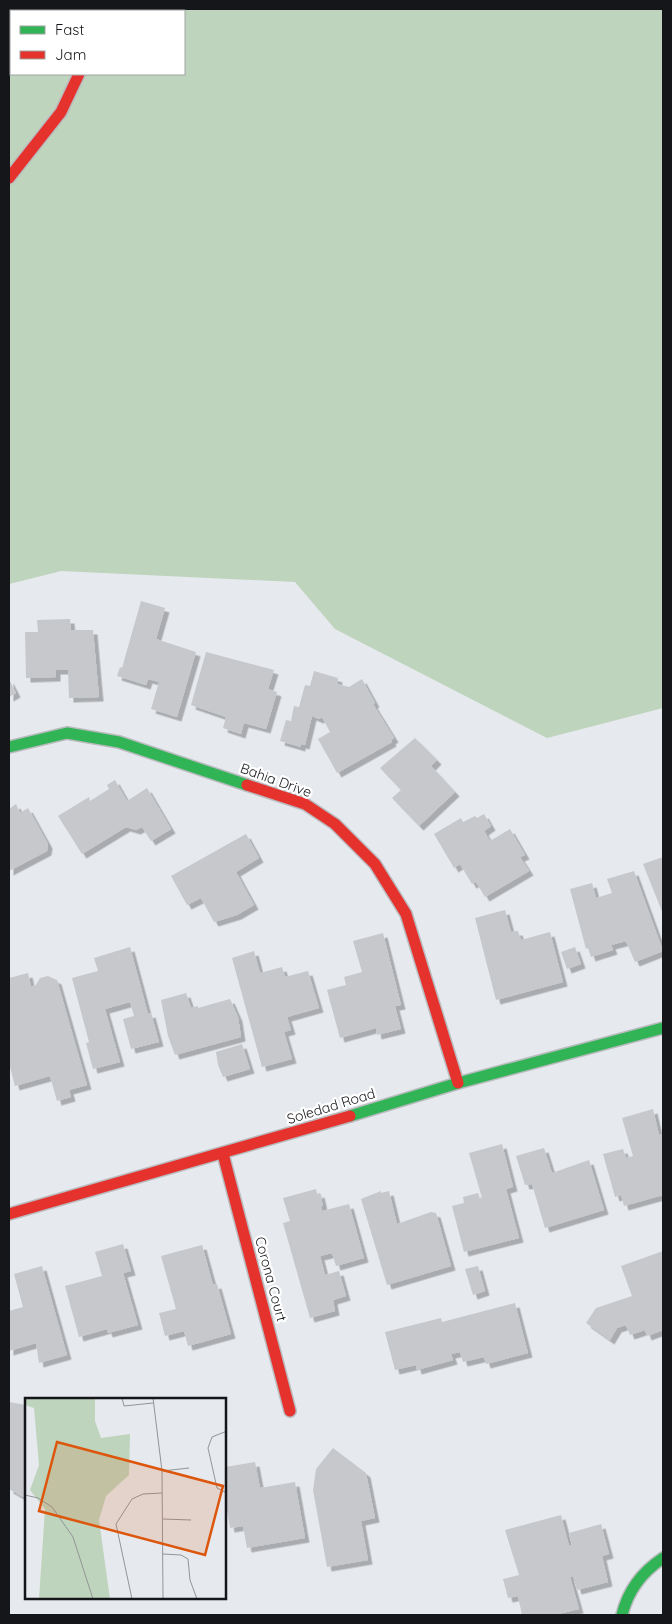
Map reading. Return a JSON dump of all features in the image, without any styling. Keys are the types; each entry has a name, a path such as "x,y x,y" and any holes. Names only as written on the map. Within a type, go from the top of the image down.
{"street":[{"path":"9,178 61,112 79,75"},
{"name":"Bahia Drive","path":"9,747 67,733 118,742 305,804 335,824 376,864 406,914 458,1083"},
{"name":"Soledad Road","path":"9,1214 222,1154 458,1083 663,1028"},
{"name":"Corona Court","path":"222,1154 290,1411"},
{"path":"622,1615 624,1604 644,1570 663,1558"}],"green space":[{"path":"663,9 663,708 547,738 335,629 295,582 61,571 9,584 9,62 10,75 185,75 185,10 66,10"}],"building":[{"path":"141,601 165,608 156,639 196,652 177,717 151,709 159,682 148,679 146,685 117,676 120,667 122,668"},
{"path":"70,619 71,630 93,630 99,697 69,698 68,670 56,670 56,677 26,678 25,632 38,632 37,620"},
{"path":"206,652 274,670 268,689 277,692 266,729 244,723 241,734 223,728 226,717 191,705"},
{"path":"314,671 338,678 337,684 349,687 362,679 375,703 373,704 394,738 391,740 392,742 337,773 318,739 330,732 322,717 319,719 312,716 305,745 301,744 301,747 280,741 286,720 291,721 294,706 299,707 305,685 310,686"},
{"path":"9,679 16,693 9,697"},
{"path":"415,738 437,760 431,766 455,792 419,826 392,798 401,790 380,768"},
{"path":"115,780 127,801 147,788 171,829 151,841 142,827 136,830 126,827 82,854 58,816 89,797 90,801 109,789 107,785"},
{"path":"16,804 20,813 28,808 48,844 47,851 9,871 9,809"},
{"path":"484,814 491,826 484,831 490,841 510,829 525,855 520,857 529,871 485,897 476,882 472,884 460,864 454,868 434,834 461,818 463,822"},
{"path":"246,834 259,858 236,872 254,905 237,915 214,922 201,898 187,905 171,876"},
{"path":"663,857 663,914 643,864"},
{"path":"634,871 663,951 635,962 626,941 611,945 613,950 591,957 588,948 586,949 570,889 592,883 596,898 612,893 607,879"},
{"path":"505,910 511,932 518,931 521,940 550,932 563,982 496,1000 475,918"},
{"path":"383,933 401,1005 395,1006 401,1029 377,1035 376,1028 340,1038 327,990 346,985 344,977 362,972 353,941"},
{"path":"130,947 148,1014 151,1013 159,1042 131,1049 123,1019 134,1016 130,1002 105,1009 120,1062 93,1069 86,1043 89,1042 72,978 98,971 94,958"},
{"path":"575,947 581,964 567,969 561,952"},
{"path":"254,951 260,973 282,967 285,977 308,971 319,1008 287,1017 291,1030 284,1032 292,1059 262,1067 232,958"},
{"path":"28,973 31,987 36,985 40,978 48,976 57,980 87,1085 69,1090 71,1097 57,1101 50,1076 15,1086 9,1063 9,978"},
{"path":"186,993 191,1008 198,1006 198,1008 230,999 238,1017 241,1037 175,1055 168,1036 161,1000"},
{"path":"242,1044 250,1069 223,1077 218,1065 216,1052"},
{"path":"653,1109 659,1135 663,1134 663,1195 624,1206 621,1195 615,1197 603,1154 623,1149 626,1158 633,1156 622,1118"},
{"path":"502,1144 513,1187 506,1189 519,1238 464,1252 452,1206 464,1203 463,1197 478,1193 480,1199 482,1198 469,1153"},
{"path":"544,1148 552,1173 589,1160 604,1210 545,1228 532,1184 525,1185 516,1156"},
{"path":"316,1189 317,1194 320,1193 323,1206 321,1206 322,1211 349,1204 364,1258 336,1266 332,1253 320,1256 325,1275 339,1271 346,1296 333,1300 335,1311 310,1318 283,1223 290,1221 283,1198"},
{"path":"381,1191 381,1193 389,1191 397,1224 431,1212 436,1213 451,1266 387,1285 361,1199"},
{"path":"123,1244 131,1271 123,1273 138,1325 108,1333 107,1329 79,1337 65,1286 102,1276 95,1252"},
{"path":"202,1245 213,1285 217,1284 231,1334 188,1346 184,1331 165,1336 159,1313 176,1309 161,1256"},
{"path":"663,1251 663,1330 647,1336 645,1330 630,1335 626,1325 617,1328 610,1340 586,1323 596,1308 632,1296 621,1266"},
{"path":"42,1266 67,1355 39,1363 36,1343 9,1351 9,1311 23,1307 14,1274"},
{"path":"478,1266 485,1291 473,1295 465,1269"},
{"path":"515,1303 528,1353 486,1364 484,1357 463,1362 460,1352 451,1354 453,1360 417,1370 416,1365 395,1370 385,1332 441,1318 442,1322"},
{"path":"9,1402 25,1405 25,1492 23,1497 9,1489"},
{"path":"333,1448 366,1473 375,1518 361,1521 368,1560 327,1567 313,1490 316,1469"},
{"path":"255,1462 260,1488 295,1482 305,1538 247,1548 243,1526 230,1528 226,1503 226,1467"},
{"path":"561,1515 569,1546 572,1545 569,1533 601,1524 609,1554 602,1556 608,1582 577,1590 573,1576 570,1577 579,1609 554,1615 522,1615 518,1596 508,1598 503,1579 519,1575 505,1530"}],"traffic: fast":[{"path":"9,747 67,733 119,742 247,785"},
{"path":"350,1116 458,1083 663,1028"},
{"path":"622,1615 628,1598 637,1582 663,1558"}],"traffic: jam":[{"path":"9,178 61,112 79,75"},
{"path":"247,785 305,804 335,824 375,864 406,914 458,1083"},
{"path":"9,1214 350,1116"},
{"path":"223,1154 290,1411"}]}
